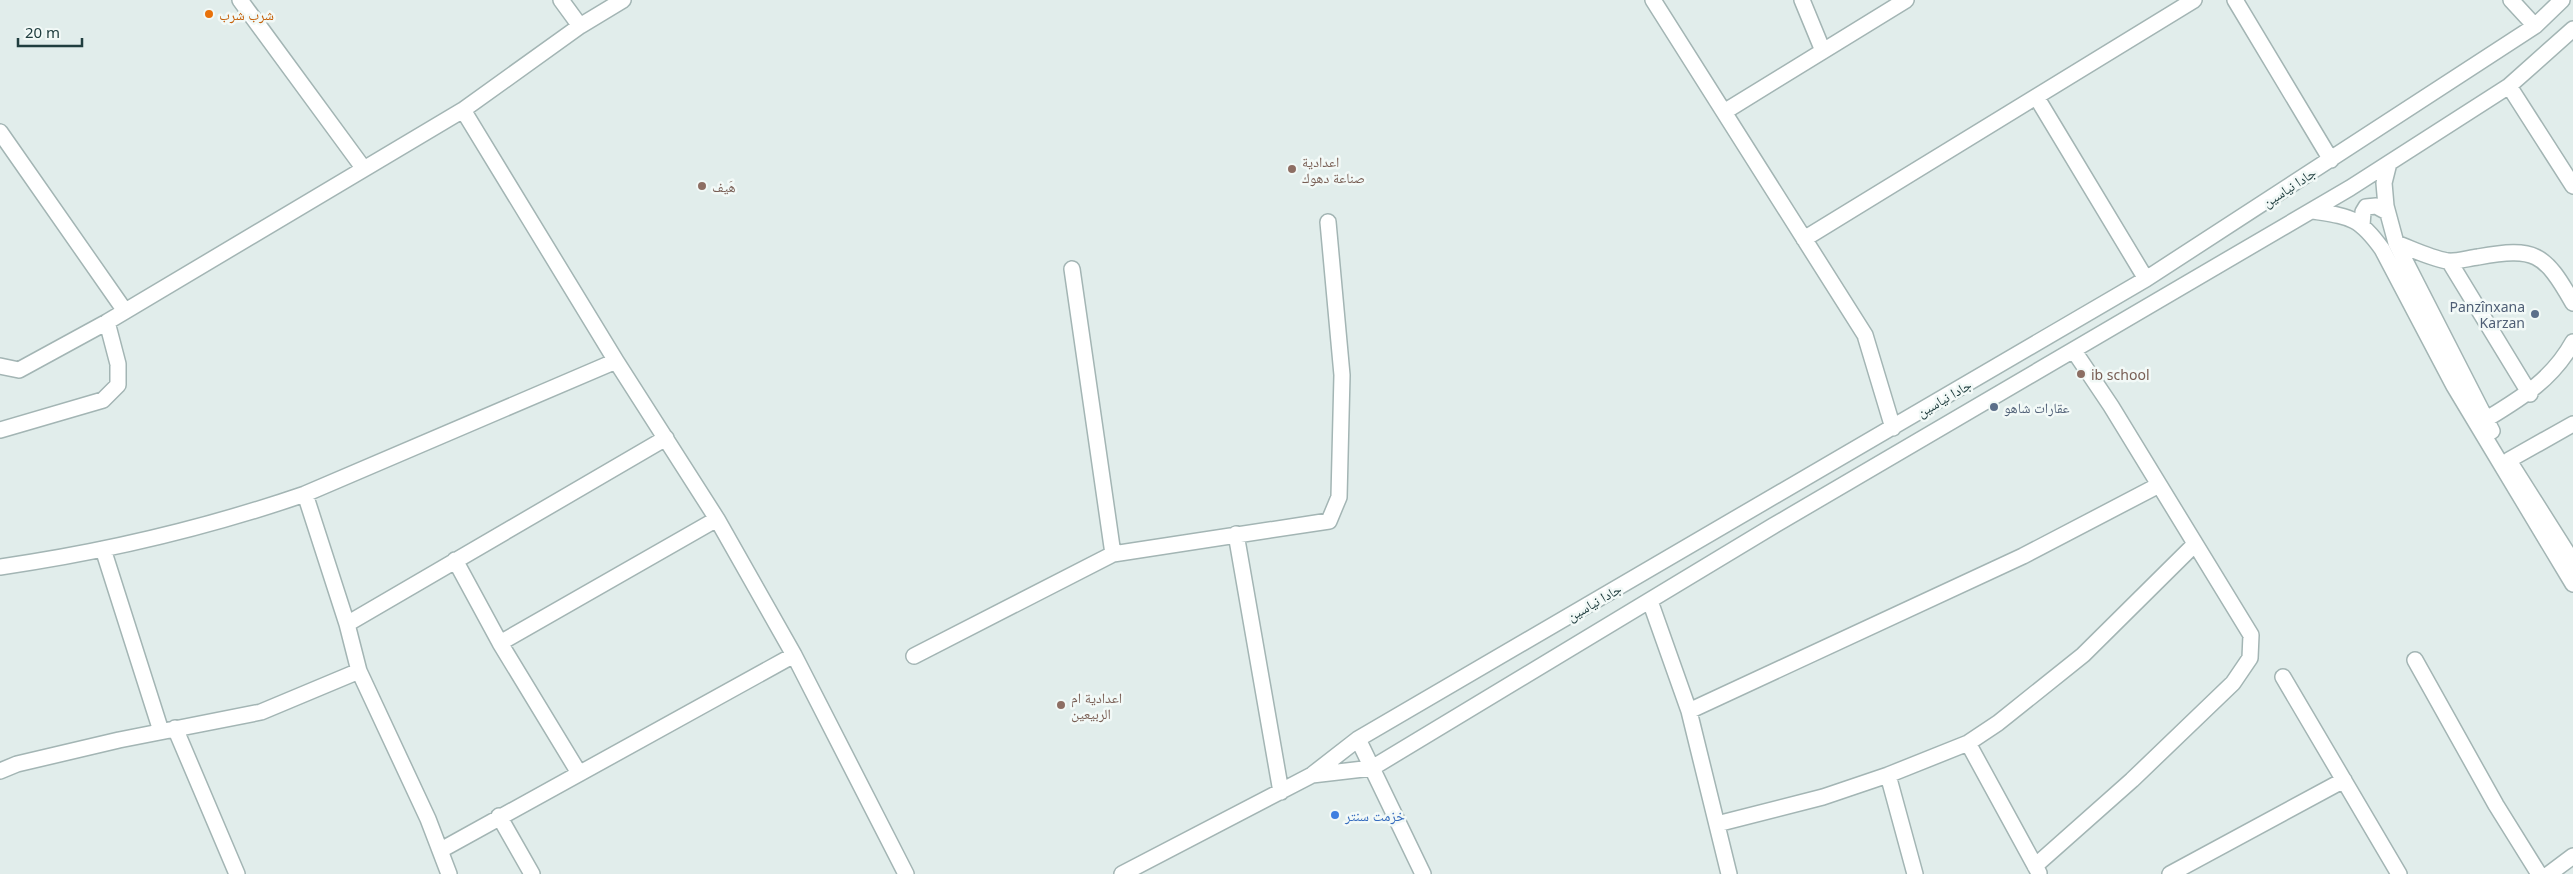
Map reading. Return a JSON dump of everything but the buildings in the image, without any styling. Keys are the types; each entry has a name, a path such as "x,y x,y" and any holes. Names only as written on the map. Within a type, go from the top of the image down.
{"street":[{"path":"240,0 364,169"},
{"path":"561,0 580,26"},
{"path":"0,366 19,370 107,322 463,110 580,26 623,0"},
{"path":"1653,0 1865,335 1893,428"},
{"path":"1802,0 1823,51"},
{"path":"1724,112 1906,0"},
{"path":"1804,239 2037,98 2194,0"},
{"path":"2235,0 2331,160"},
{"path":"2511,0 2535,26"},
{"name":"جادا نیاسین","path":"1312,775 1358,739 2117,297 2535,26 2562,0"},
{"name":"جادا نیاسین","path":"1372,768 1650,601 2313,210 2509,86 2573,29"},
{"path":"2509,86 2573,186"},
{"path":"2037,98 2146,279"},
{"path":"463,110 616,361 717,519 794,654 906,874"},
{"path":"0,132 5,150 125,311"},
{"path":"2389,163 2384,183 2388,212 2396,243 2486,420 2573,562"},
{"path":"2362,225 2363,212 2366,207 2372,205 2388,212"},
{"path":"2313,210 2346,216 2362,225 2382,249 2454,386 2573,584"},
{"path":"914,656 1113,554 1328,521 1339,497 1342,375 1328,222"},
{"path":"2396,243 2448,261 2506,252 2528,253 2541,259 2564,287 2573,303"},
{"path":"2448,261 2530,394"},
{"path":"1072,269 1113,554"},
{"path":"2117,297 2130,318"},
{"path":"0,430 103,400 118,386 118,364 107,322"},
{"path":"2486,420 2530,394 2565,357 2573,342"},
{"path":"1968,743 2037,870 2233,683 2250,658 2251,635 2194,545 2111,406 2074,351"},
{"path":"0,567 103,549 208,524 305,494 616,361"},
{"path":"2509,460 2573,424"},
{"path":"347,624 666,438"},
{"path":"1689,711 2023,556 2159,485"},
{"path":"305,494 347,624 359,670 441,850 449,874"},
{"path":"500,643 717,519"},
{"path":"1236,534 1281,792"},
{"path":"1717,824 1823,797 1888,775 1968,743 1998,723 2083,655 2194,545"},
{"path":"103,549 168,730 237,874"},
{"path":"455,560 500,643 579,773"},
{"path":"1650,601 1689,711 1728,874"},
{"path":"441,850 499,816 794,654"},
{"path":"2415,660 2496,805 2539,874"},
{"path":"0,771 16,764 168,730 261,712 359,670"},
{"path":"2283,677 2399,874"},
{"path":"1358,739 1423,874"},
{"path":"1122,874 1312,775 1372,768"},
{"path":"1888,775 1915,874"},
{"path":"2170,874 2344,780"},
{"path":"499,816 532,874"},
{"path":"2549,874 2573,856"}],"place":[{"name":"شرب شرب","path":"209,14"},
{"name":"اعدادية صناعة دهوك","path":"1292,169"},
{"name":"هَيف","path":"702,186"},
{"name":"Panzînxana Karzan","path":"2535,314"},
{"name":"ib school","path":"2081,374"},
{"name":"عقارات شاهو","path":"1994,407"},
{"name":"اعدادية ام الربيعين","path":"1061,705"},
{"name":"خزمت سنتر","path":"1335,815"}]}
